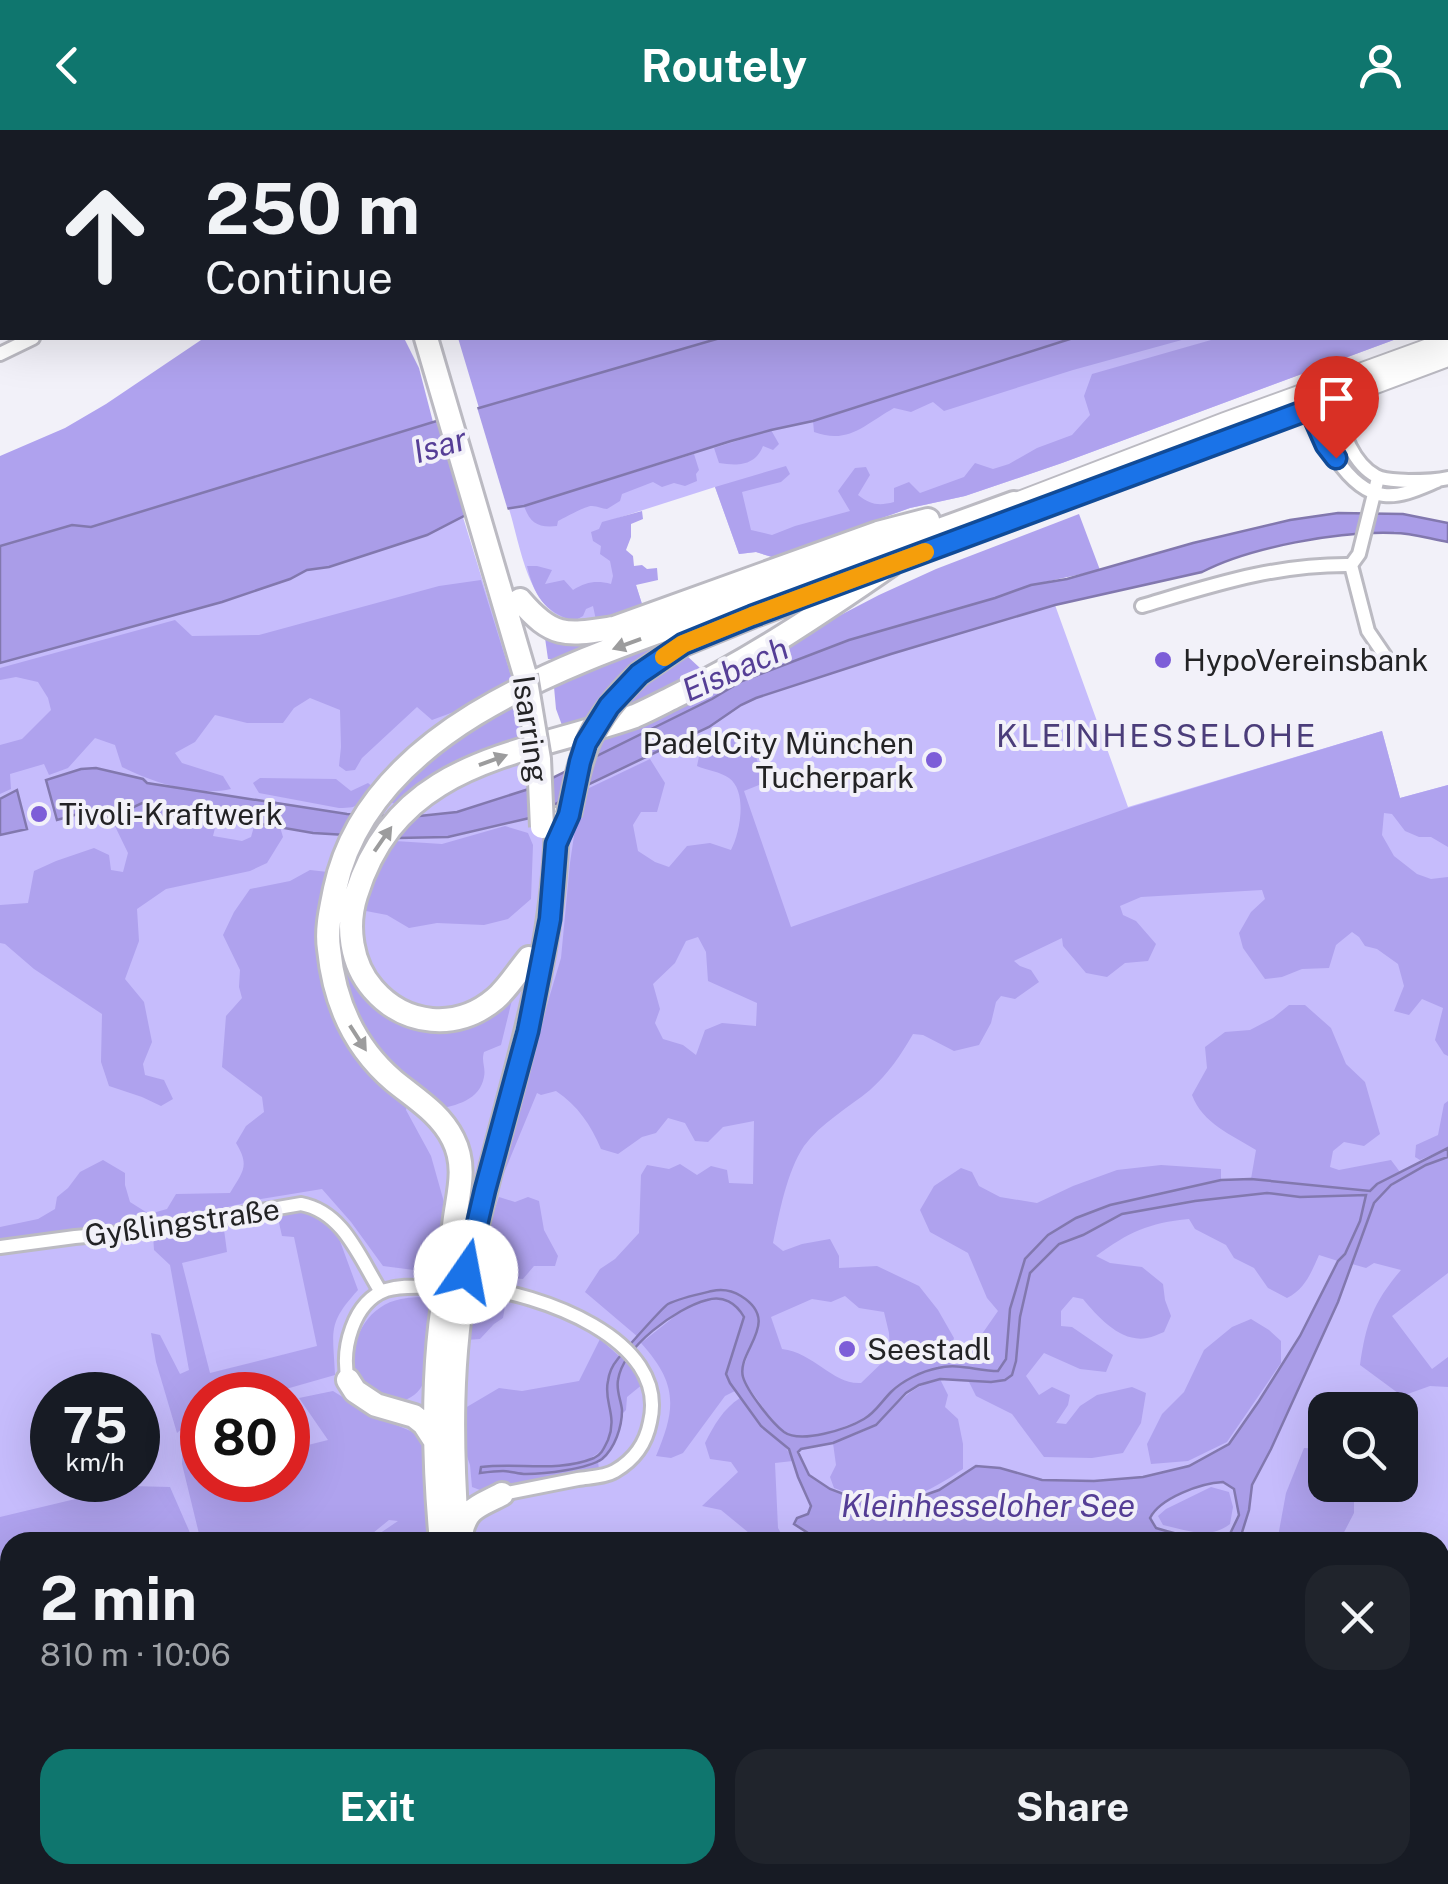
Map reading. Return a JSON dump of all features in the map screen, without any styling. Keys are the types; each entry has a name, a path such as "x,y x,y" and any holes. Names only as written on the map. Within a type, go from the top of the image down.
{"highway":[{"name":"Isarring","path":"435,342 513,592 554,758 556,826 550,919 528,1031 466,1272 442,1532"},
{"path":"513,592 550,628 570,634 614,628 878,533 970,509 1014,503"},
{"path":"529,958 496,998 474,1013 451,1020 427,1020 405,1014 370,986 352,944 350,873 354,832 400,774 464,720 580,661 1014,503"},
{"path":"556,826 586,743 609,706 639,674 683,644 890,565"},
{"path":"454,1250 452,1230 462,1184 454,1140 424,1103 377,1065 356,1040 339,1002 328,946 330,914 350,873 408,807 454,776 491,759 637,715 710,680 890,565"},
{"name":"Isarring","path":"457,1532 435,1441 437,1364 454,1250 515,1027 540,886 556,826"},
{"path":"399,1410 422,1394 437,1364"},
{"path":"348,1380 376,1406 414,1416 435,1441"},
{"path":"445,1483 481,1494 502,1494"},
{"path":"461,1532 465,1517 502,1494"}],"main road":[{"path":"1330,393 1448,342"},
{"path":"1014,503 1330,393 1448,358"},
{"path":"890,565 1307,401"}],"street":[{"path":"0,354 29,340"},
{"path":"1330,393 1348,443 1365,468 1378,478 1390,480 1442,480"},
{"path":"1307,401 1326,445 1372,499"},
{"path":"1351,565 1359,554 1378,478"},
{"path":"1372,499 1413,491 1442,480"},
{"path":"1142,606 1261,572 1351,565"},
{"path":"1351,565 1368,631 1385,656"},
{"name":"Gyßlingstraße","path":"0,1248 145,1231 301,1204 325,1212 344,1232 381,1292"},
{"path":"348,1380 346,1354 350,1330 366,1305 381,1292 402,1286 435,1287"},
{"path":"474,1287 504,1290 552,1304 584,1321 633,1357 651,1391 648,1435 634,1457 612,1473 502,1494"}],"shaded area":[{"path":"201,340 405,340 419,368 433,422 91,527 72,525 0,546 0,456 65,428"},
{"path":"459,340 713,340 479,408"},
{"path":"1066,340 1394,340 1062,463 965,496 910,508 772,557 756,552 739,554 715,487 615,519 642,604 596,620 574,621 557,615 544,603 533,587 509,509"},
{"path":"1067,340 1182,340 944,411 933,402 911,412 894,408 847,434 814,432 813,421"},
{"path":"1211,340 1394,340 965,496 910,508 772,557 756,552 739,554 715,487 786,466 790,474 781,482 742,492 751,530 772,535 850,511 838,491 855,468 866,467 870,475 858,495 875,504 894,502 894,488 909,482 920,493 964,477 975,463 993,469 1072,435 1090,415 1084,396 1092,374"},
{"path":"771,430 779,444 773,450 763,446 755,458 745,463 719,463 714,448"},
{"path":"694,454 699,470 697,481 662,487 653,482 622,494 620,501 607,509 585,508 558,521 557,526 536,523 524,506"},
{"path":"642,511 643,519 631,524 626,550 633,556 634,566 657,568 658,580 636,585 642,604 596,620 593,606 574,621 548,607 537,594 527,566 552,570 545,584 564,580 573,590 591,582 611,584 610,561 600,554 601,546 593,541 591,532 599,529 602,522"},
{"path":"462,514 516,678 532,788 585,787 709,727 756,698 1055,605 1128,807 1382,731 1400,798 1448,785 1448,1532 0,1532 0,659"},
{"path":"1079,514 1100,570 1031,585 849,640 742,681 592,759 630,699 656,673 686,655 714,681 879,595"},
{"path":"481,580 512,679 459,710 432,720 417,707 362,758 355,770 346,771 339,766 340,710 310,698 294,708 283,723 247,723 215,715 195,742 175,753 182,763 223,776 231,789 189,790 147,778 122,767 115,745 95,738 68,768 49,775 44,764 10,774 11,789 0,794 0,745 22,739 51,710 38,682 16,677 0,680 0,668 175,620 192,636 259,635 439,586"},
{"path":"679,637 637,660 615,680 585,721 563,728 554,687 559,682 644,644"},
{"path":"545,638 591,640 593,645 562,660 548,659"},
{"path":"514,704 523,739 460,759 437,771 396,805 388,800 417,765"},
{"path":"1382,731 1400,798 1448,785 1448,847 1431,837 1405,831 1392,814 1384,813 1382,835 1394,856 1417,874 1431,879 1448,877 1448,1056 1435,1040 1443,1008 1422,999 1409,1015 1394,1011 1404,986 1398,964 1377,949 1365,946 1352,932 1336,945 1329,968 1302,969 1265,979 1243,948 1239,933 1251,912 1265,899 1262,890 1141,897 1120,906 1123,915 1136,921 1156,944 1148,961 1125,963 1107,977 1086,973 1063,946 1062,938 1014,961 1031,970 1039,982 1015,999 1001,996 979,1045 954,1051 913,1034 877,1084 804,1146 788,1180 773,1243 783,1251 830,1239 839,1256 839,1268 877,1266 919,1286 954,1338 949,1354 975,1344 998,1311 987,1298 968,1253 930,1232 920,1210 934,1186 961,1168 972,1172 979,1186 1000,1197 1037,1203 1117,1170 1161,1165 1221,1169 1221,1180 1110,1205 1076,1218 1048,1236 1025,1259 1010,1309 1006,1359 998,1371 959,1366 912,1377 894,1388 868,1417 831,1432 794,1437 767,1413 744,1381 742,1372 759,1322 716,1290 651,1323 638,1337 585,1292 600,1269 639,1233 641,1175 647,1165 669,1169 680,1164 697,1175 711,1166 727,1170 729,1183 753,1184 754,1121 723,1127 708,1142 695,1141 685,1123 668,1118 656,1133 642,1137 618,1154 601,1149 583,1117 564,1097 556,1091 537,1093 497,1190 501,1159 561,958 577,815 587,789 650,759 665,783 657,812 641,812 633,825 638,851 669,867 687,846 710,843 731,850 739,823 739,793 729,778 697,766 701,747 725,738 750,737 764,783 744,791 791,927 1128,808","holes":["698,937 706,952 708,981 757,1003 756,1026 722,1023 705,1030 696,1055 683,1045 663,1039 655,1023 660,1009 653,984 675,963 686,941","845,1296 859,1308 884,1312 889,1333 890,1355 861,1383 841,1379 804,1356 782,1349 771,1317 812,1299 831,1302"]},
{"path":"260,778 336,779 351,791 368,783 374,788 360,804 339,808 259,793 253,783"},
{"path":"142,803 210,816 216,824 213,836 242,841 251,837 255,823 280,827 283,837 267,863 250,871 166,889 137,909 139,941 125,979 144,1002 152,1042 143,1064 145,1075 164,1080 173,1099 161,1106 109,1086 101,1062 102,1014 0,943 0,905 28,903 34,871 94,848 109,855 111,870 123,872 128,853 111,818"},
{"path":"505,826 528,833 533,845 531,899 508,919 484,925 437,923 409,928 387,915 366,911 360,902 372,890 382,859 395,841 442,844"},
{"path":"310,870 328,872 315,929 326,997 338,1029 381,1078 408,1101 406,1110 431,1156 449,1220 437,1273 383,1266 322,1189 148,1226 0,1241 0,1227 38,1219 55,1209 57,1197 80,1172 103,1160 125,1173 130,1202 149,1214 167,1209 176,1194 230,1193 243,1168 236,1143 246,1126 264,1112 262,1097 222,1067 226,1016 242,998 240,970 223,935 250,889 290,881"},
{"path":"345,918 346,946 401,1018 506,997 512,1000 501,1045 484,1052 482,1085 472,1096 459,1104 436,1109 385,1059 363,1031 347,999 340,970 334,921"},
{"path":"1289,1005 1305,1005 1331,1028 1346,1064 1365,1082 1380,1134 1364,1146 1344,1142 1333,1151 1330,1167 1339,1170 1391,1160 1400,1172 1370,1191 1251,1179 1256,1150 1210,1121 1192,1095 1207,1068 1205,1047 1225,1032 1250,1030"},
{"path":"1448,1101 1448,1148 1420,1160 1415,1157 1416,1145 1438,1135"},
{"path":"1448,1157 1448,1273 1392,1316 1432,1369 1448,1357 1448,1387 1397,1392 1360,1365 1372,1314 1401,1270 1374,1263 1366,1268 1352,1264 1374,1203 1408,1175"},
{"path":"1267,1193 1300,1197 1367,1195 1344,1254 1338,1261 1319,1255 1303,1285 1287,1298 1268,1288 1254,1268 1234,1258 1226,1245 1195,1229 1189,1219 1140,1230 1096,1256 1110,1263 1142,1267 1163,1284 1171,1316 1164,1332 1147,1338 1128,1337 1103,1321 1083,1299 1073,1297 1061,1311 1061,1326 1072,1327 1113,1355 1106,1372 1080,1369 1044,1353 1026,1376 1039,1395 1052,1387 1070,1395 1056,1423 1066,1424 1080,1406 1097,1395 1132,1387 1146,1393 1141,1423 1123,1453 1092,1458 1044,1457 1012,1414 976,1396 968,1380 992,1382 1016,1361 1030,1273 1059,1244 1123,1214"},
{"path":"499,1197 515,1202 528,1197 539,1201 544,1230 558,1256 555,1266 534,1266 523,1279 475,1275"},
{"path":"306,1211 337,1233 358,1290 341,1311 334,1328 335,1375 310,1382 310,1372 214,1372 317,1346 294,1237 282,1236 277,1214"},
{"path":"223,1222 227,1252 182,1263 210,1372 184,1372 189,1370 170,1265 154,1250 153,1235"},
{"path":"472,1296 506,1301 503,1318 480,1339 466,1340"},
{"path":"432,1297 424,1382 414,1395 391,1405 354,1379 356,1341 368,1318 388,1303"},
{"path":"711,1298 730,1303 744,1317 730,1364 735,1391 725,1396 683,1453 671,1458 656,1456 668,1423 670,1396 661,1371 641,1343 689,1305"},
{"path":"1251,1319 1281,1341 1281,1363 1227,1442 1188,1461 1151,1464 1147,1444 1162,1414 1184,1392 1204,1350 1232,1327"},
{"path":"151,1333 160,1335 180,1374 177,1433"},
{"path":"600,1339 619,1356 608,1383 612,1419 607,1442 596,1455 560,1465 481,1467 481,1473 523,1474 598,1462 599,1469 490,1490 472,1487 461,1439 460,1411 499,1388 522,1391 579,1381"},
{"path":"624,1360 643,1384 627,1397 626,1410 621,1415 617,1392"},
{"path":"940,1379 948,1395 945,1407 958,1419 963,1469 909,1498 885,1502 834,1488 830,1477 836,1465 833,1443 874,1426 912,1391"},
{"path":"333,1391 370,1414 425,1437 430,1532 382,1532 398,1521 389,1520 374,1532 199,1532 191,1502 310,1502 310,1444 328,1440 310,1414 310,1396"},
{"path":"740,1398 793,1461 775,1463 780,1532 748,1532 721,1510 702,1506 738,1472 731,1462 710,1459 705,1443 729,1407"},
{"path":"1304,1448 1308,1448 1308,1502 1354,1502 1354,1513 1344,1532 1279,1532 1286,1493"},
{"path":"160,1487 170,1487 190,1532 0,1532 0,1517 63,1502 160,1502"},
{"path":"1211,1487 1229,1492 1233,1507 1230,1524 1214,1532 1163,1525 1158,1516"}],"water":[{"name":"Isar","path":"713,340 1067,340 813,421 731,441 524,506 466,515 427,535 329,567 307,570 222,602 0,663 0,546 72,525 91,527"},
{"path":"1338,513 1403,514 1448,523 1448,542 1394,533 1322,538 1269,548 1202,572 1055,605 756,698 709,727 585,786 534,817 448,837 313,833 142,803 111,818 78,814 57,820 46,780 96,768 147,783 347,814 410,817 457,812 532,788 742,681 849,640 1031,585 1290,520"},
{"path":"17,790 27,829 0,835 0,799"},
{"name":"Kleinhesseloher See","path":"1448,1148 1448,1157 1391,1185 1374,1203 1338,1302 1252,1485 1242,1532 1231,1532 1239,1515 1234,1489 1223,1482 1182,1493 1155,1511 1150,1518 1156,1528 1171,1532 806,1532 794,1524 797,1518 808,1514 811,1506 789,1449 761,1426 726,1374 744,1317 724,1299 707,1300 681,1311 640,1342 630,1355 618,1380 622,1410 619,1430 602,1459 554,1472 480,1473 481,1467 566,1465 599,1455 611,1431 607,1389 612,1367 659,1313 678,1300 723,1290 738,1294 753,1306 758,1326 743,1367 745,1383 784,1432 812,1436 864,1419 906,1380 925,1371 953,1366 998,1371 1006,1359 1010,1309 1025,1259 1048,1235 1076,1218 1110,1205 1221,1180 1251,1179 1370,1191","holes":["1267,1193 1300,1197 1366,1195 1360,1221 1345,1254 1300,1336 1229,1444 1189,1466 1143,1477 1042,1480 1000,1468 976,1466 939,1490 905,1502 875,1506 830,1489 809,1475 798,1452 801,1449 833,1443 876,1425 919,1385 940,1379 991,1382 1012,1375 1030,1273 1059,1244 1122,1214"]}],"pier":[{"path":"476,404 509,514 467,520 435,416"}],"slow traffic":[{"path":"664,657 683,644 752,616 925,552"}],"place":[{"name":"HypoVereinsbank","path":"1163,660"},
{"name":"PadelCity München Tucherpark","path":"934,760"},
{"name":"Tivoli-Kraftwerk","path":"39,814"},
{"name":"Seestadl","path":"847,1349"}],"district":[{"name":"KLEINHESSELOHE","path":"1157,735"}],"route":[{"path":"466,1272 544,958 556,844 569,815 586,743 620,692 639,674 683,644 752,616 1310,409 1336,458"}],"water label":[{"name":"Eisbach","path":"735,669"}]}
